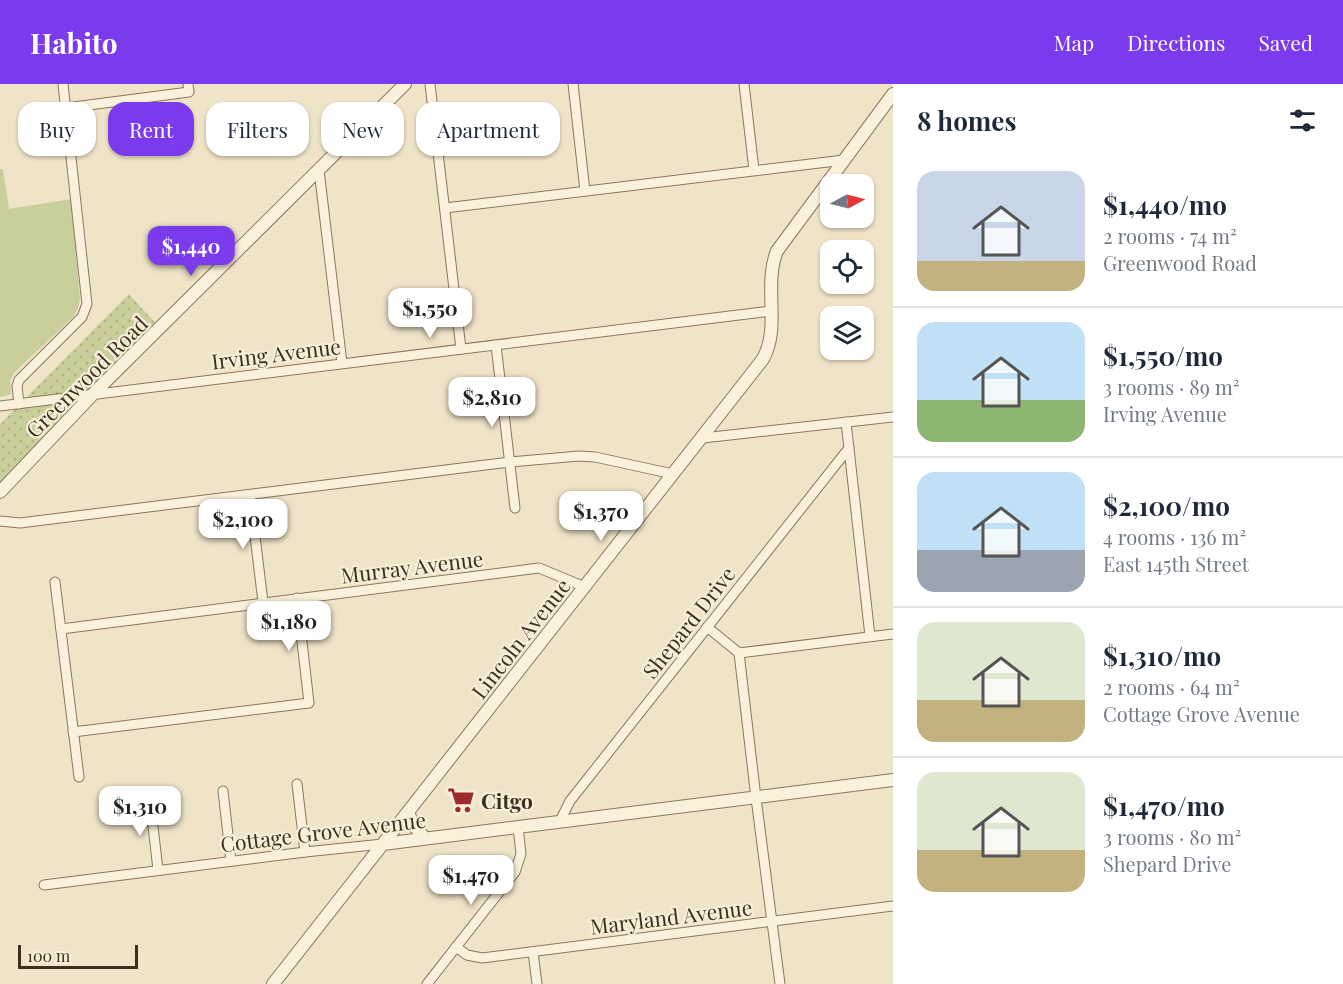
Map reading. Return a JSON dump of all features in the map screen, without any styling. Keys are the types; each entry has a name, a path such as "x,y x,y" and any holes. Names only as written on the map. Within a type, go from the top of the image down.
{"street":[{"path":"63,84 65,102"},
{"name":"Greenwood Road","path":"0,492 93,394 405,84"},
{"path":"430,84 461,349"},
{"path":"573,84 585,190"},
{"path":"744,84 753,170"},
{"path":"96,103 188,88"},
{"name":"Lincoln Avenue","path":"273,984 703,438 768,351 771,311 770,270 777,251 893,94"},
{"path":"19,404 17,386 19,380 82,317 87,304 71,156"},
{"path":"446,208 844,160"},
{"path":"319,170 342,363"},
{"name":"Irving Avenue","path":"0,406 771,311"},
{"path":"496,345 515,508"},
{"path":"703,438 893,417"},
{"path":"846,422 870,636"},
{"name":"Shepard Drive","path":"560,821 570,801 849,448"},
{"path":"0,521 20,523 510,462 579,456 596,457 673,474"},
{"path":"250,495 263,602"},
{"name":"Murray Avenue","path":"61,629 539,568 585,587"},
{"path":"55,582 79,777"},
{"path":"73,732 309,703 297,598"},
{"path":"707,627 740,653 780,984"},
{"path":"740,653 893,634"},
{"name":"Cottage Grove Avenue","path":"44,885 893,780"},
{"path":"297,783 305,852"},
{"path":"223,791 231,861"},
{"path":"150,800 158,870"},
{"path":"408,812 413,825 425,838"},
{"path":"427,984 515,872 521,854 518,827"},
{"name":"Maryland Avenue","path":"456,947 468,955 482,958 893,906"},
{"path":"533,952 537,984"}],"green space":[{"path":"0,169 3,169 9,209 71,199 80,299 73,317 14,373 10,381 11,394 0,397"},
{"path":"129,294 160,328 0,490 0,424"}],"place":[{"name":"Citgo","path":"461,800"}]}
